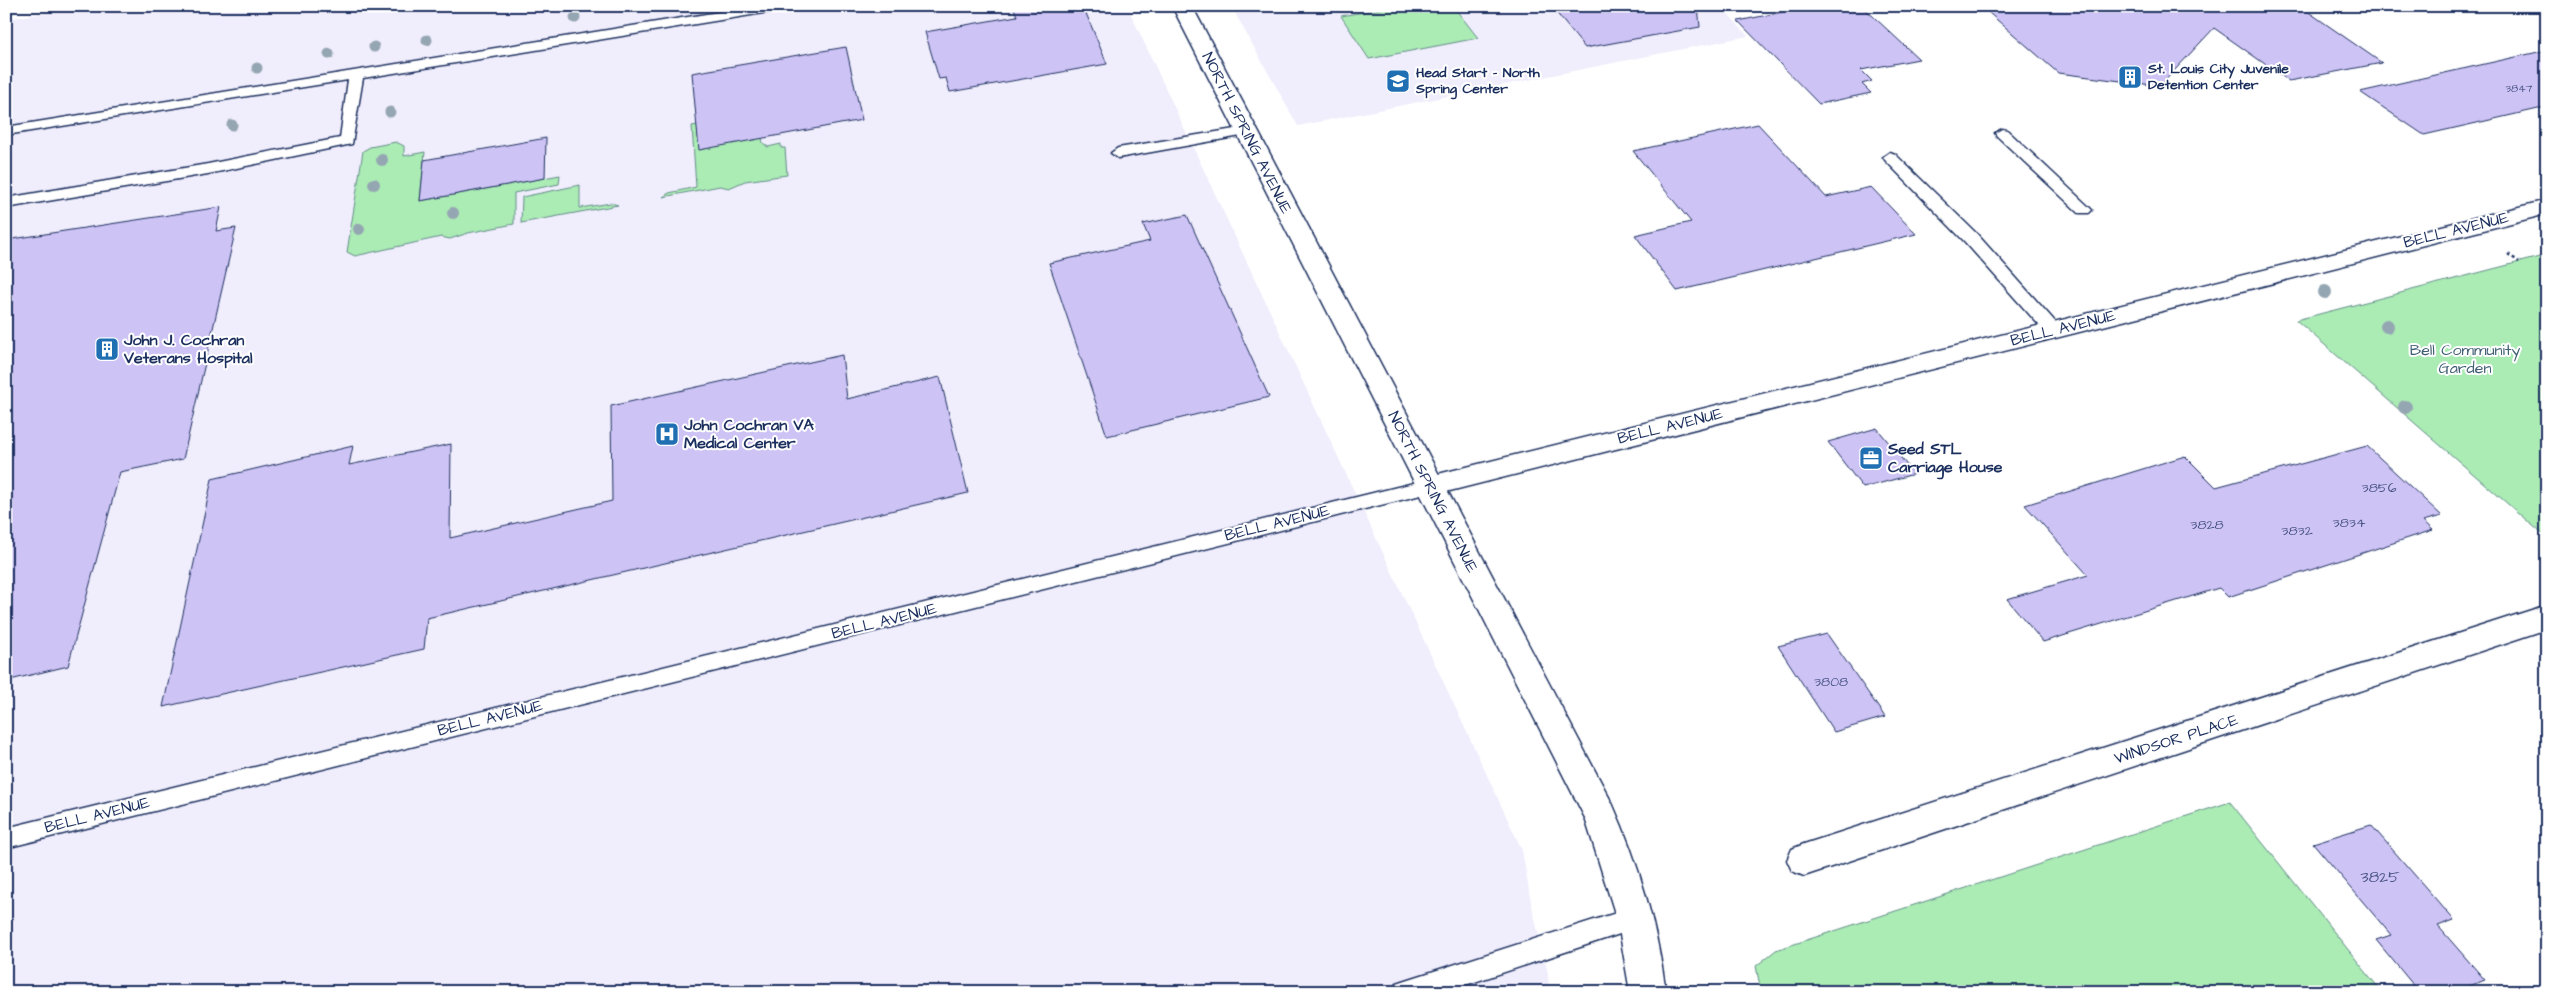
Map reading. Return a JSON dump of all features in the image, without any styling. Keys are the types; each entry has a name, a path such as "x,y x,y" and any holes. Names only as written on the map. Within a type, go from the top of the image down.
{"street":[{"name":"NORTH SPRING AVENUE","path":"1182,6 1600,814 1624,879 1643,949 1648,992"},
{"name":"BELL AVENUE","path":"1430,486 2547,207"},
{"name":"WINDSOR PLACE","path":"1804,860 2547,617"}],"lane":[{"path":"6,131 782,6"},
{"path":"6,203 208,169 347,141 356,75"},
{"path":"1118,153 1247,131"},
{"path":"2002,133 2084,210"},
{"path":"1890,157 1970,238 2053,330"},
{"name":"BELL AVENUE","path":"6,838 1430,486"},
{"path":"1406,992 1634,918"}],"path":[{"path":"2508,254 2519,262"}],"shaded area":[{"name":"John Cochran VA Medical Center","path":"90,6 1127,6 1522,850 1531,902 1548,974 1549,992 6,992 6,19"},
{"name":"Head Start - North Spring Center","path":"1231,6 1721,6 1748,36 1298,126"}],"green space":[{"path":"1397,6 1453,6 1478,38 1369,59 1341,16"},
{"path":"697,125 762,138 763,143 768,147 781,144 781,148 785,148 787,175 745,181 729,188 720,186 663,197 669,193 696,187 692,126"},
{"path":"396,142 404,146 404,156 425,152 420,201 560,175 559,184 514,193 514,224 468,233 450,239 441,237 355,256 347,252 363,151 370,147"},
{"path":"580,185 580,208 611,203 618,205 521,223 522,197"},
{"name":"Bell Community Garden","path":"2547,255 2547,538 2296,320"},
{"path":"2230,802 2382,992 1761,992 1756,966 1776,950"}],"building":[{"path":"1013,6 1083,6 1107,64 950,92 946,78 939,79 925,32 1017,16"},
{"path":"1551,6 1698,6 1700,27 1585,48"},
{"path":"1812,6 1862,6 1919,59 1861,70 1872,81 1862,84 1871,93 1819,104 1738,21"},
{"name":"St. Louis City Juvenile Detention Center","path":"1981,6 2300,6 2382,63 2289,81 2214,28 2160,86 2058,73"},
{"path":"846,47 862,120 699,150 692,73"},
{"path":"2547,50 2547,107 2424,135 2360,92"},
{"path":"1758,124 1826,197 1871,187 1916,234 1677,291 1635,235 1691,222 1633,151"},
{"path":"546,138 545,178 420,201 424,160"},
{"name":"John J. Cochran Veterans Hospital","path":"221,207 216,231 236,228 183,459 120,472 68,666 6,681 6,240"},
{"path":"1187,215 1269,397 1107,436 1049,263 1150,241 1143,224"},
{"path":"842,355 847,399 940,377 968,493 427,618 424,649 163,707 212,479 353,446 349,465 451,444 450,538 612,501 611,406"},
{"name":"Seed STL Carriage House","path":"1877,428 1914,474 1863,488 1828,442"},
{"path":"2367,446 2442,516 2423,521 2433,530 2228,597 2219,588 2043,642 2007,599 2088,575 2025,505 2185,456 2216,487"},
{"path":"1827,634 1885,717 1834,732 1778,646"},
{"path":"2371,825 2454,920 2438,926 2485,980 2454,992 2419,992 2376,940 2391,935 2313,843"}],"place":[{"name":"St. Louis City Juvenile Detention Center","path":"2130,77"},
{"name":"Head Start - North Spring Center","path":"1398,81"},
{"name":"John J. Cochran Veterans Hospital","path":"107,349"},
{"name":"John Cochran VA Medical Center","path":"667,434"},
{"name":"Seed STL Carriage House","path":"1871,458"}]}
